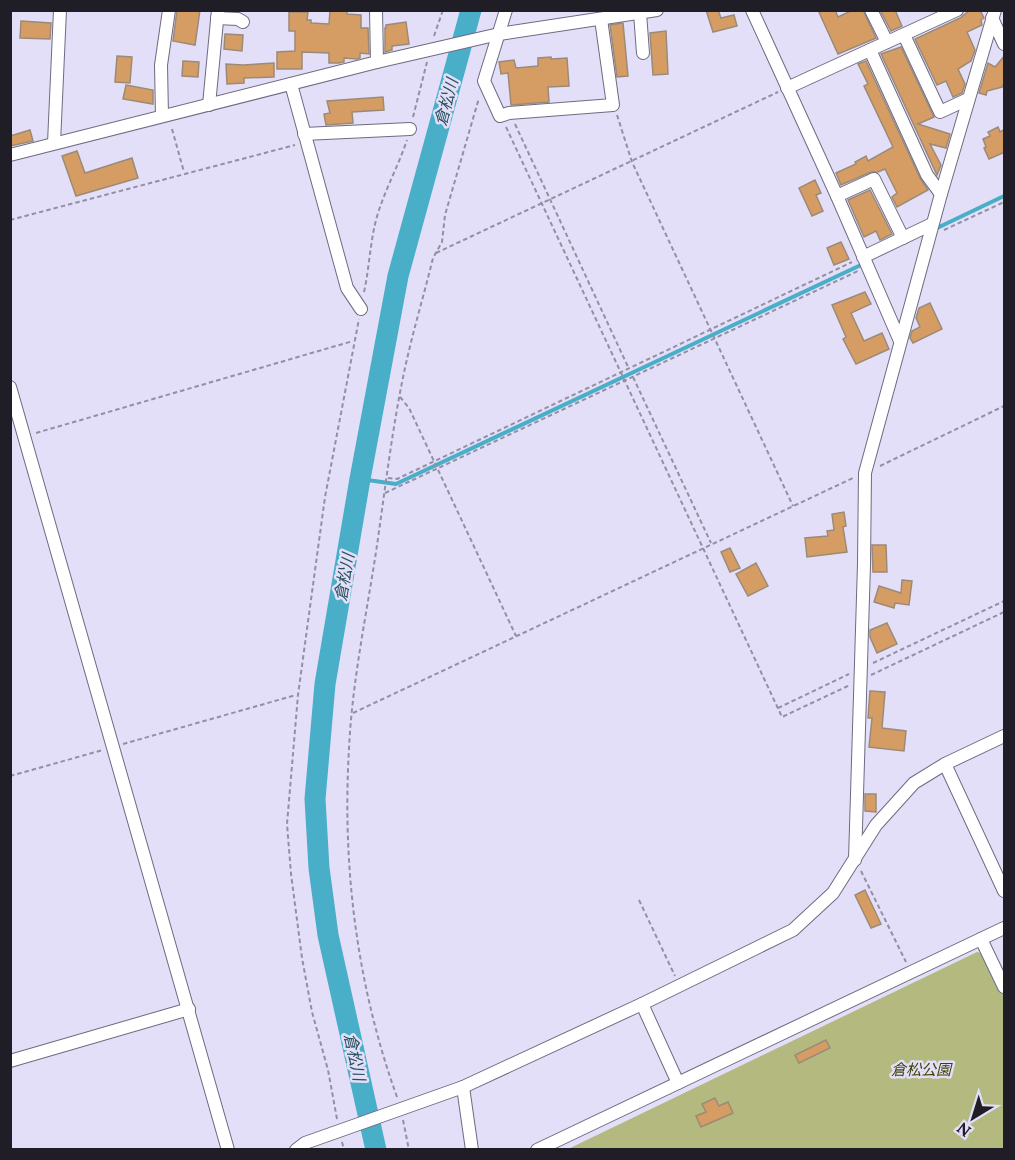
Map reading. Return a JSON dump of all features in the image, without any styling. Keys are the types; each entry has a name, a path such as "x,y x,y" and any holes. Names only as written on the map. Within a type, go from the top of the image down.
{"street":[{"path":"54,143 60,10"},
{"path":"162,116 161,65 169,10"},
{"path":"376,10 377,62"},
{"path":"506,10 484,81 505,114 614,105 607,16"},
{"path":"10,155 377,62 500,34 657,10"},
{"path":"752,10 900,341"},
{"path":"871,10 887,42"},
{"path":"787,88 957,10"},
{"path":"640,13 643,53"},
{"path":"209,105 218,14 243,22"},
{"path":"993,14 1005,44"},
{"path":"855,860 865,472 931,228 993,14"},
{"path":"904,35 940,112 968,99"},
{"path":"870,50 927,175 941,194"},
{"path":"291,84 346,288 361,309"},
{"path":"305,138 410,129"},
{"path":"837,196 874,179 903,238"},
{"path":"865,262 903,238 931,228"},
{"path":"888,313 910,304"},
{"path":"10,387 228,1149"},
{"path":"303,1147 339,1131 463,1087 680,986 793,930 833,893 876,825 914,783 1005,736"},
{"path":"945,765 1005,891"},
{"path":"537,1149 1005,928"},
{"path":"981,939 1005,987"},
{"path":"642,1004 678,1083"},
{"path":"10,1060 189,1009"},
{"path":"463,1087 472,1149"}],"path":[{"path":"339,1131 328,1070 312,1012 291,874 287,824 298,695 325,497 368,273 372,233 380,207 400,163 422,87 429,50 443,10"},
{"path":"410,1149 401,1108 384,1060 371,1008 351,900 347,828 348,750 405,368 436,253 442,242 445,215 484,81"},
{"path":"436,253 787,88"},
{"path":"614,105 632,162 793,506"},
{"path":"505,114 550,200 629,369"},
{"path":"505,114 542,204 782,717 1005,601"},
{"path":"172,129 184,173"},
{"path":"10,220 305,138"},
{"path":"931,228 941,231 1005,202"},
{"path":"387,478 397,479 629,369 865,262"},
{"path":"385,493 715,338 865,262"},
{"path":"25,436 354,340"},
{"path":"633,377 711,544"},
{"path":"400,397 409,408 516,636"},
{"path":"352,714 1005,406"},
{"path":"778,708 1005,612"},
{"path":"10,776 298,695"},
{"path":"855,860 911,973"},
{"path":"639,900 680,986"}],"green space":[{"name":"倉松公園","path":"977,952 985,954 1004,996 1004,1149 566,1150"}],"building":[{"path":"177,10 200,10 195,45 173,41"},
{"path":"330,10 347,10 347,14 361,15 361,28 368,28 369,54 360,53 360,58 357,59 344,58 344,62 329,63 329,53 302,52 302,69 277,69 277,52 295,51 295,31 289,31 289,12 308,12 307,20 311,20 311,23 329,24"},
{"path":"706,10 718,10 721,18 734,15 737,26 713,32"},
{"path":"818,10 835,10 838,17 853,10 863,10 876,38 838,54"},
{"path":"880,10 895,10 902,26 891,31"},
{"path":"970,10 980,10 984,18 981,20 982,25 967,32 975,50 971,61 958,69 965,84 962,93 953,97 946,81 937,85 915,39 960,18"},
{"path":"21,21 51,23 50,39 20,38"},
{"path":"406,22 409,44 392,46 392,50 385,52 386,25"},
{"path":"623,23 628,76 617,77 610,25"},
{"path":"666,31 668,74 653,75 650,33"},
{"path":"225,34 243,35 242,51 224,49"},
{"path":"901,47 934,117 918,124 950,134 946,148 930,144 941,165 937,175 881,54"},
{"path":"1005,55 1005,82 1002,87 987,91 986,95 979,93 988,63 995,67"},
{"path":"117,56 132,57 130,83 115,82"},
{"path":"551,57 551,59 567,58 569,86 548,87 549,102 511,105 508,73 501,74 499,62 514,60 516,68 538,66 538,58"},
{"path":"183,61 199,62 198,77 182,76"},
{"path":"866,61 920,178 928,190 897,207 892,197 897,193 885,169 871,172 841,185 836,173 856,164 855,162 866,156 868,161 893,147 864,86 868,84 858,64"},
{"path":"274,63 274,77 244,78 244,83 227,84 226,64"},
{"path":"126,85 153,90 153,104 123,99"},
{"path":"383,97 384,110 352,112 353,123 326,125 324,114 330,113 327,101"},
{"path":"998,127 1000,132 1005,129 1005,152 989,159 983,139 990,136 988,132"},
{"path":"30,130 33,141 10,146 10,136"},
{"path":"77,151 85,173 132,158 138,178 76,196 62,156"},
{"path":"815,180 821,193 816,195 823,211 812,216 799,188"},
{"path":"870,190 892,234 880,240 876,231 864,237 848,200"},
{"path":"841,242 849,259 834,265 827,248"},
{"path":"865,292 871,304 851,313 864,341 882,333 889,349 856,364 843,339 846,337 832,305"},
{"path":"930,303 942,329 913,343 910,338 912,331 920,327 916,318 919,308"},
{"path":"844,512 846,526 843,527 847,552 807,557 805,538 828,536 827,531 834,530 832,514"},
{"path":"872,545 886,545 887,572 873,572"},
{"path":"730,548 740,568 730,572 721,552"},
{"path":"756,563 768,586 748,596 736,574"},
{"path":"902,580 912,581 909,605 895,603 894,608 874,602 879,586 901,593"},
{"path":"887,623 897,644 877,653 870,637 870,630"},
{"path":"870,691 885,692 882,728 906,731 904,751 869,747 872,718 868,718"},
{"path":"865,794 876,794 876,812 865,811"},
{"path":"865,890 881,924 871,928 855,895"},
{"path":"826,1040 830,1048 799,1063 795,1055"},
{"path":"715,1098 719,1106 728,1102 733,1113 701,1127 696,1116 706,1112 702,1104"}],"waterway":[{"name":"倉松川","path":"376,1150 328,935 319,868 315,799 325,684 398,276 471,10"},
{"path":"935,229 1004,196"},
{"path":"360,479 396,484 863,264"}]}
